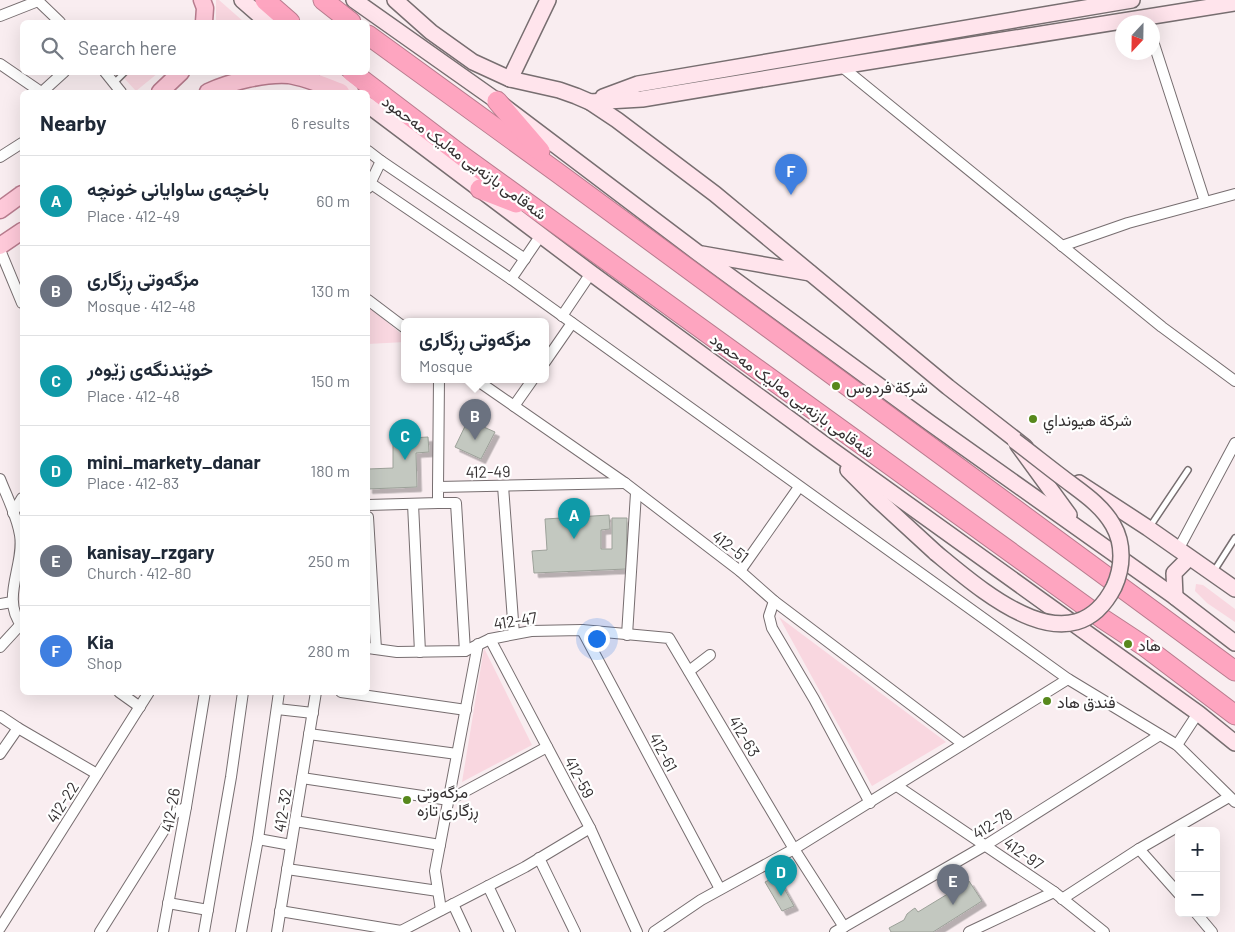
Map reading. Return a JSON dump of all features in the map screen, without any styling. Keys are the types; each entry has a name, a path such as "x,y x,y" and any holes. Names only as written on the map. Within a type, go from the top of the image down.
{"highway":[{"path":"265,0 288,20"},
{"path":"323,0 348,20"},
{"path":"370,36 1235,671"},
{"name":"شەقامی بازنەیی مەلیک مەحمود","path":"356,75 461,155 1103,619 1144,646 1235,715"},
{"path":"497,101 558,173"},
{"path":"480,189 541,212"}],"main road":[{"path":"242,0 265,20"},
{"path":"354,0 497,101 698,253 930,423 1175,597 1235,643"},
{"path":"395,0 452,48 473,62 510,79 559,90 590,102 617,120 714,194 1015,441 1090,498 1104,511 1113,524 1119,539 1121,556 1117,579 1107,598 1091,614 1077,621 1057,624 1039,621 1021,613 995,598 936,553 875,497 821,442"},
{"path":"510,79 548,0"},
{"path":"590,102 638,84 1132,0"},
{"path":"1160,17 1235,3"},
{"path":"590,102 642,100 841,66 1115,25"},
{"path":"162,90 178,75"},
{"path":"213,90 228,84 251,79 288,75 336,90"},
{"path":"330,75 348,90"},
{"path":"638,84 642,100"},
{"path":"370,106 591,273 821,442 1198,713 1235,743"},
{"path":"1,207 20,195"},
{"path":"0,248 20,233"},
{"path":"698,253 812,273"},
{"path":"1015,441 1077,527"},
{"path":"1015,441 1148,528 1235,589"},
{"path":"1175,597 1174,573 1184,554"},
{"path":"1150,580 1174,573"}],"street":[{"path":"0,16 38,1 58,20"},
{"path":"1159,60 1205,202"},
{"path":"0,64 39,90"},
{"path":"841,66 1162,327 1235,381"},
{"path":"44,90 61,75"},
{"path":"107,75 119,90"},
{"path":"0,157 20,144"},
{"path":"370,153 525,259"},
{"path":"370,183 381,162"},
{"path":"370,186 572,323 1068,679 1176,745 1232,800 1138,848 1058,895 970,932"},
{"path":"1062,246 1128,223 1235,194"},
{"path":"511,280 541,235"},
{"path":"0,248 20,298"},
{"path":"562,316 591,273"},
{"path":"370,302 401,325"},
{"path":"549,356 572,323"},
{"path":"438,503 439,383"},
{"name":"412-51","path":"481,383 624,483 740,571 774,601 963,744"},
{"path":"514,406 530,383"},
{"path":"1184,554 1235,442"},
{"path":"0,479 20,534"},
{"name":"412-49","path":"438,487 624,483"},
{"path":"503,486 514,634"},
{"path":"456,487 465,651"},
{"path":"740,571 799,487"},
{"path":"627,635 636,493"},
{"path":"13,513 20,501"},
{"path":"370,505 456,503"},
{"path":"412,504 420,652"},
{"path":"20,544 12,602 20,620"},
{"path":"370,583 372,649"},
{"path":"774,601 769,616 772,628 814,699 870,803"},
{"path":"0,604 12,602"},
{"path":"0,647 20,626"},
{"name":"412-47","path":"372,649 397,652 465,651 490,639 531,631 582,630 669,638"},
{"name":"412-61","path":"582,630 720,889"},
{"name":"412-63","path":"669,638 840,930"},
{"name":"412-59","path":"490,639 590,828 638,932"},
{"path":"441,910 435,871 478,644"},
{"path":"689,672 710,655"},
{"path":"654,932 720,889 794,849 870,803 1068,679"},
{"path":"123,695 140,707"},
{"name":"412-22","path":"0,928 147,695"},
{"name":"412-26","path":"163,932 205,695"},
{"path":"204,932 243,695"},
{"path":"241,932 258,839 279,695"},
{"name":"412-32","path":"277,932 316,695"},
{"path":"362,695 466,710"},
{"path":"277,709 313,713"},
{"path":"1176,745 1198,713"},
{"path":"0,716 98,774"},
{"path":"0,754 18,728"},
{"path":"310,734 457,754"},
{"name":"412-78","path":"840,930 986,844 1160,735"},
{"path":"302,778 448,800 547,747"},
{"name":"412-97","path":"897,786 986,844 1058,895 1104,932"},
{"path":"100,932 174,814 186,807"},
{"path":"295,820 440,845"},
{"path":"280,911 400,931 488,886 590,828"},
{"path":"258,839 291,845"},
{"path":"1138,848 1175,890"},
{"path":"539,858 574,932"},
{"path":"287,868 438,891"},
{"path":"488,886 510,932"},
{"path":"168,903 208,910"},
{"path":"453,904 466,932"},
{"path":"1199,917 1212,932"}],"lane":[{"path":"113,84 122,75"},
{"path":"1148,528 1188,470"},
{"path":"1212,574 1235,538"}],"shaded area":[{"path":"216,0 219,0 242,20 216,20"},
{"path":"127,75 156,75 137,90 124,78"},
{"path":"370,308 401,334 401,342 370,344"},
{"path":"1196,584 1203,585 1235,609 1235,622 1207,603 1195,591"},
{"path":"779,617 946,742 872,786"},
{"path":"484,648 532,745 462,782"}],"building":[{"path":"468,420 495,432 481,459 455,447"},
{"path":"428,437 429,452 416,453 417,487 370,489 370,469 393,468 393,439"},
{"path":"609,515 610,529 601,530 601,549 612,549 612,518 627,518 626,569 534,573 532,551 547,550 545,519"},
{"path":"777,876 794,906 782,911 765,882"},
{"path":"969,881 982,901 933,932 891,932 889,928 904,920 907,914 915,908 918,912"}],"place":[{"name":"Kia","path":"791,195"},
{"name":"شركة فردوس","path":"836,386"},
{"name":"شركة هيونداي","path":"1033,419"},
{"name":"مزگەوتی ڕزگاری","path":"475,440"},
{"name":"خوێندنگەی زێوەر","path":"405,460"},
{"name":"باخچەی ساوایانی خونچە","path":"574,539"},
{"name":"هاد","path":"1128,644"},
{"name":"فندق هاد","path":"1047,701"},
{"name":"مزگەوتی ڕزگاری تازە","path":"407,800"},
{"name":"mini_markety_danar","path":"781,896"},
{"name":"kanisay_rzgary","path":"953,905"}]}
